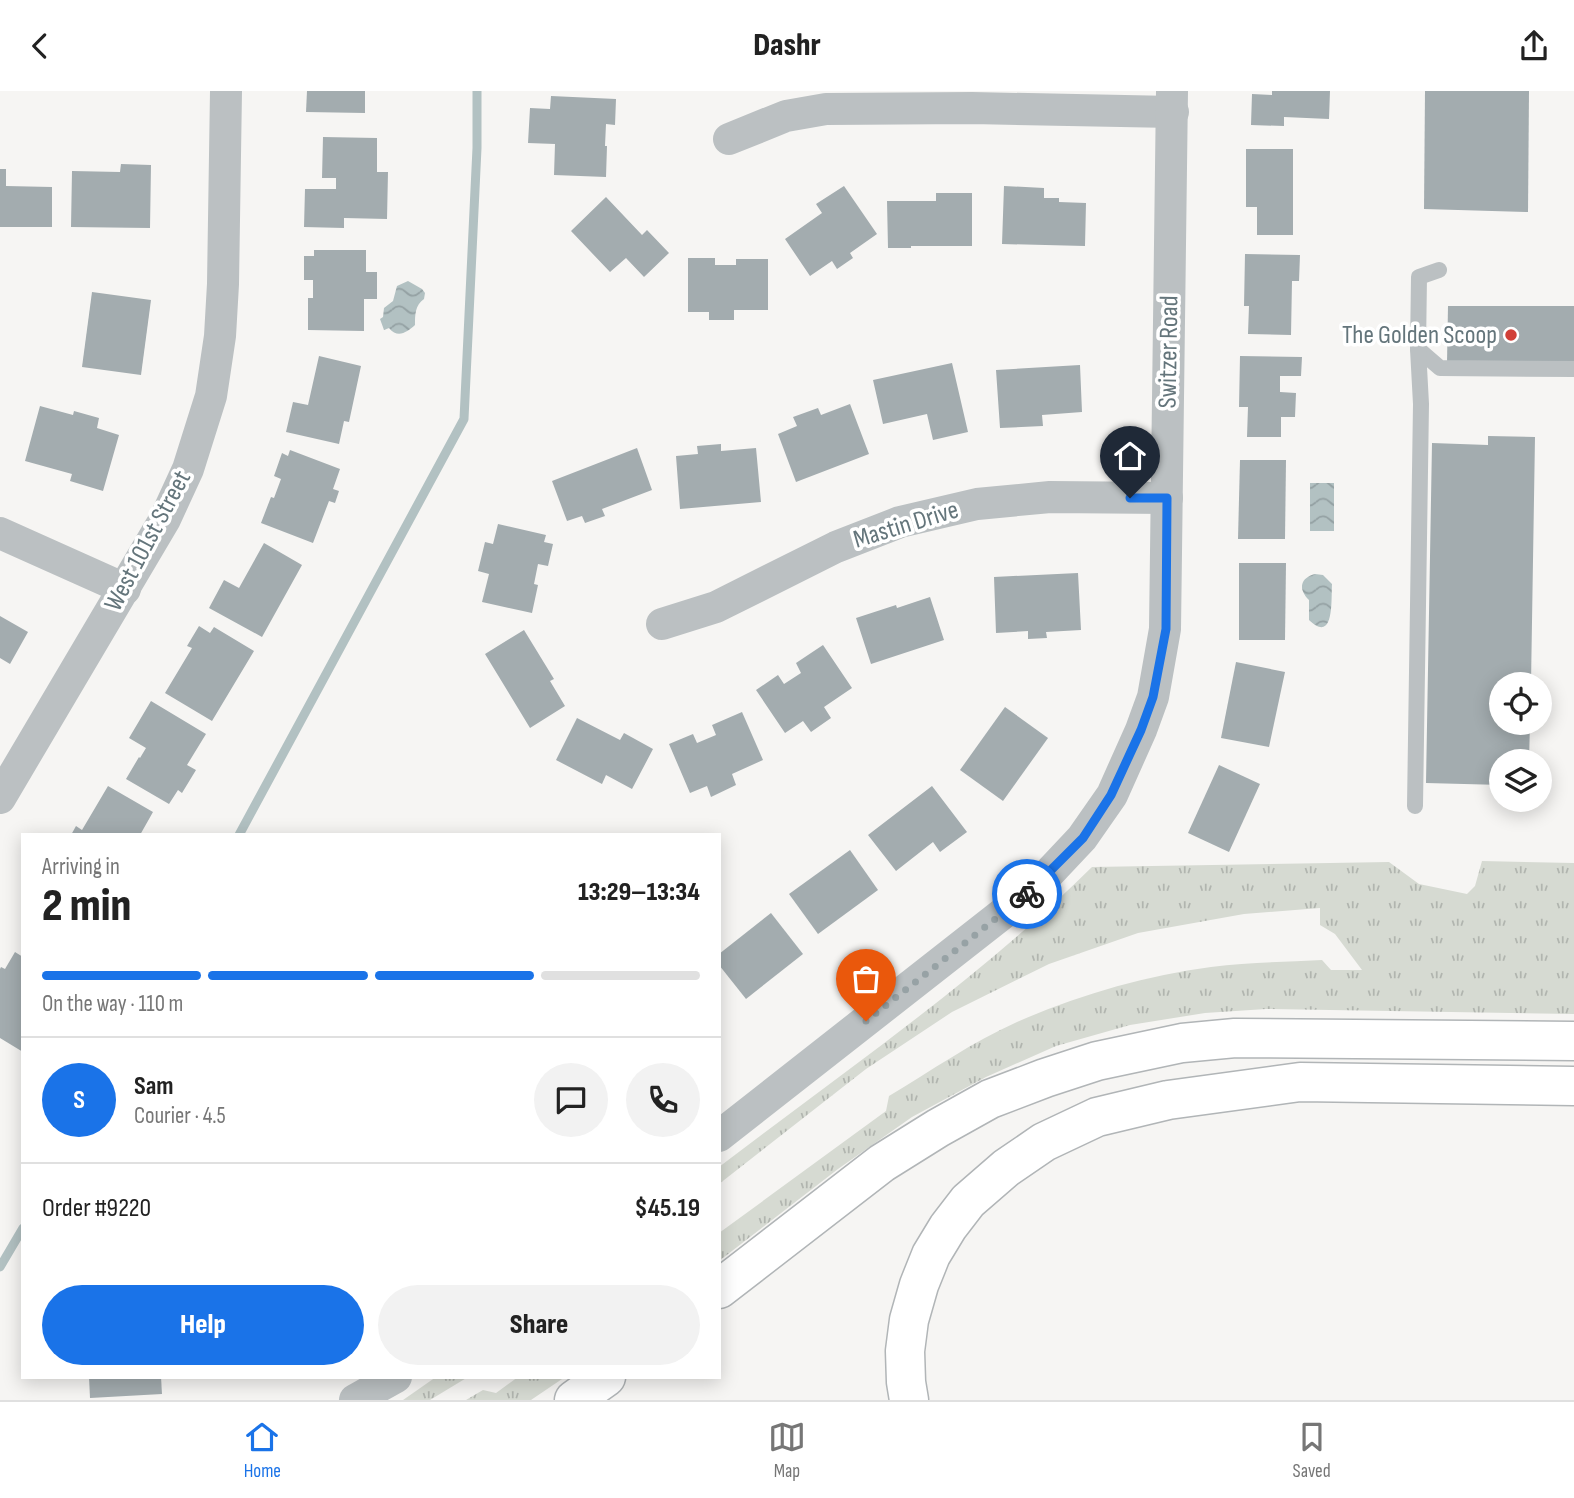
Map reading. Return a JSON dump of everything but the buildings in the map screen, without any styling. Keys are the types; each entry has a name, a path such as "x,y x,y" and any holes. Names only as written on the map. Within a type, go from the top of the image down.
{"highway":[{"path":"721,1287 882,1163 938,1128 990,1099 1097,1061 1182,1043 1235,1038 1574,1041"},
{"path":"909,1400 905,1351 909,1319 932,1255 948,1227 968,1201 1006,1168 1044,1142 1097,1117 1168,1100 1300,1082 1574,1086"},
{"path":"574,1400 603,1379"}],"street":[{"name":"West 101st Street","path":"0,798 166,519 188,469 211,396 220,336 226,91"},
{"path":"729,139 786,116 826,109 972,108 1172,101"},
{"name":"Switzer Road","path":"721,1134 1034,889 1083,838 1111,795 1141,730 1153,697 1166,629 1172,101"},
{"name":"Mastin Drive","path":"662,624 716,607 836,547 900,522 977,504 1026,499 1167,498"},
{"path":"0,533 125,589"},
{"path":"355,1400 392,1379"}],"lane":[{"path":"1415,806 1421,404 1418,349 1419,277 1439,270"},
{"path":"1418,349 1440,368 1574,369"}],"green space":[{"path":"1482,861 1574,863 1574,1014 1266,1009 1205,1013 1130,1025 1056,1046 986,1077 912,1117 838,1169 721,1259 721,1232 886,1111 889,1096 1017,1022 1112,988 1211,967 1322,960 1331,970 1362,970 1335,934 1320,925 1320,908 1244,914 1138,933 1049,964 952,1012 866,1069 721,1182 721,1166 957,986 1092,867 1389,862 1419,884 1467,894 1475,886"},
{"path":"433,1379 465,1379 430,1400 403,1400"},
{"path":"515,1379 562,1379 531,1400 466,1400 483,1390 496,1393"}],"water":[{"path":"408,281 425,293 416,311 415,325 399,334 389,328 384,330 380,319 383,317 384,308 393,301 397,286"},
{"path":"1310,483 1334,483 1334,531 1310,531"},
{"path":"1315,574 1323,575 1332,584 1330,617 1323,627 1309,620 1309,600 1302,588 1306,578"}],"waterway":[{"path":"240,833 464,419 477,148 477,91"},
{"path":"0,1267 21,1231"}],"way so far":[{"path":"866,1021 1027,894"}],"place":[{"name":"The Golden Scoop","path":"1511,335"}],"route":[{"path":"1027,894 1083,838 1111,795 1153,697 1166,629 1167,498 1130,498"}]}
